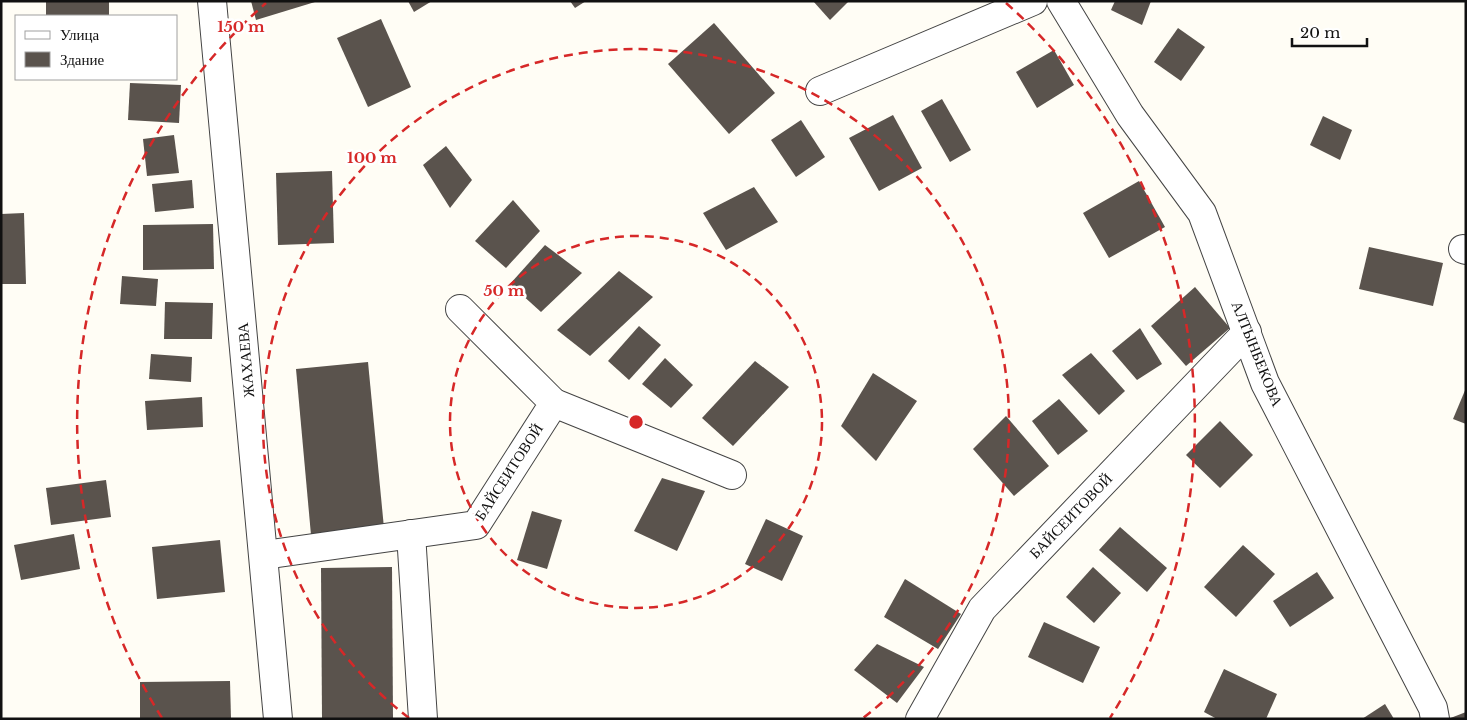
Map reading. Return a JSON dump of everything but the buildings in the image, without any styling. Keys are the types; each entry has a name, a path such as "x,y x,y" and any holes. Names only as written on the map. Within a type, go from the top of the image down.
{"street":[{"name":"ЖАХАЕВА","path":"212,1 278,719"},
{"path":"820,91 1033,1"},
{"name":"АЛТЫНБЕКОВА","path":"1061,1 1130,115 1202,213 1265,383 1433,708 1435,719"},
{"path":"460,309 554,403 732,476"},
{"name":"БАЙСЕИТОВОЙ","path":"920,719 982,609 1246,332"},
{"name":"БАЙСЕИТОВОЙ","path":"264,555 476,525 554,403"},
{"path":"411,534 423,719"}]}
